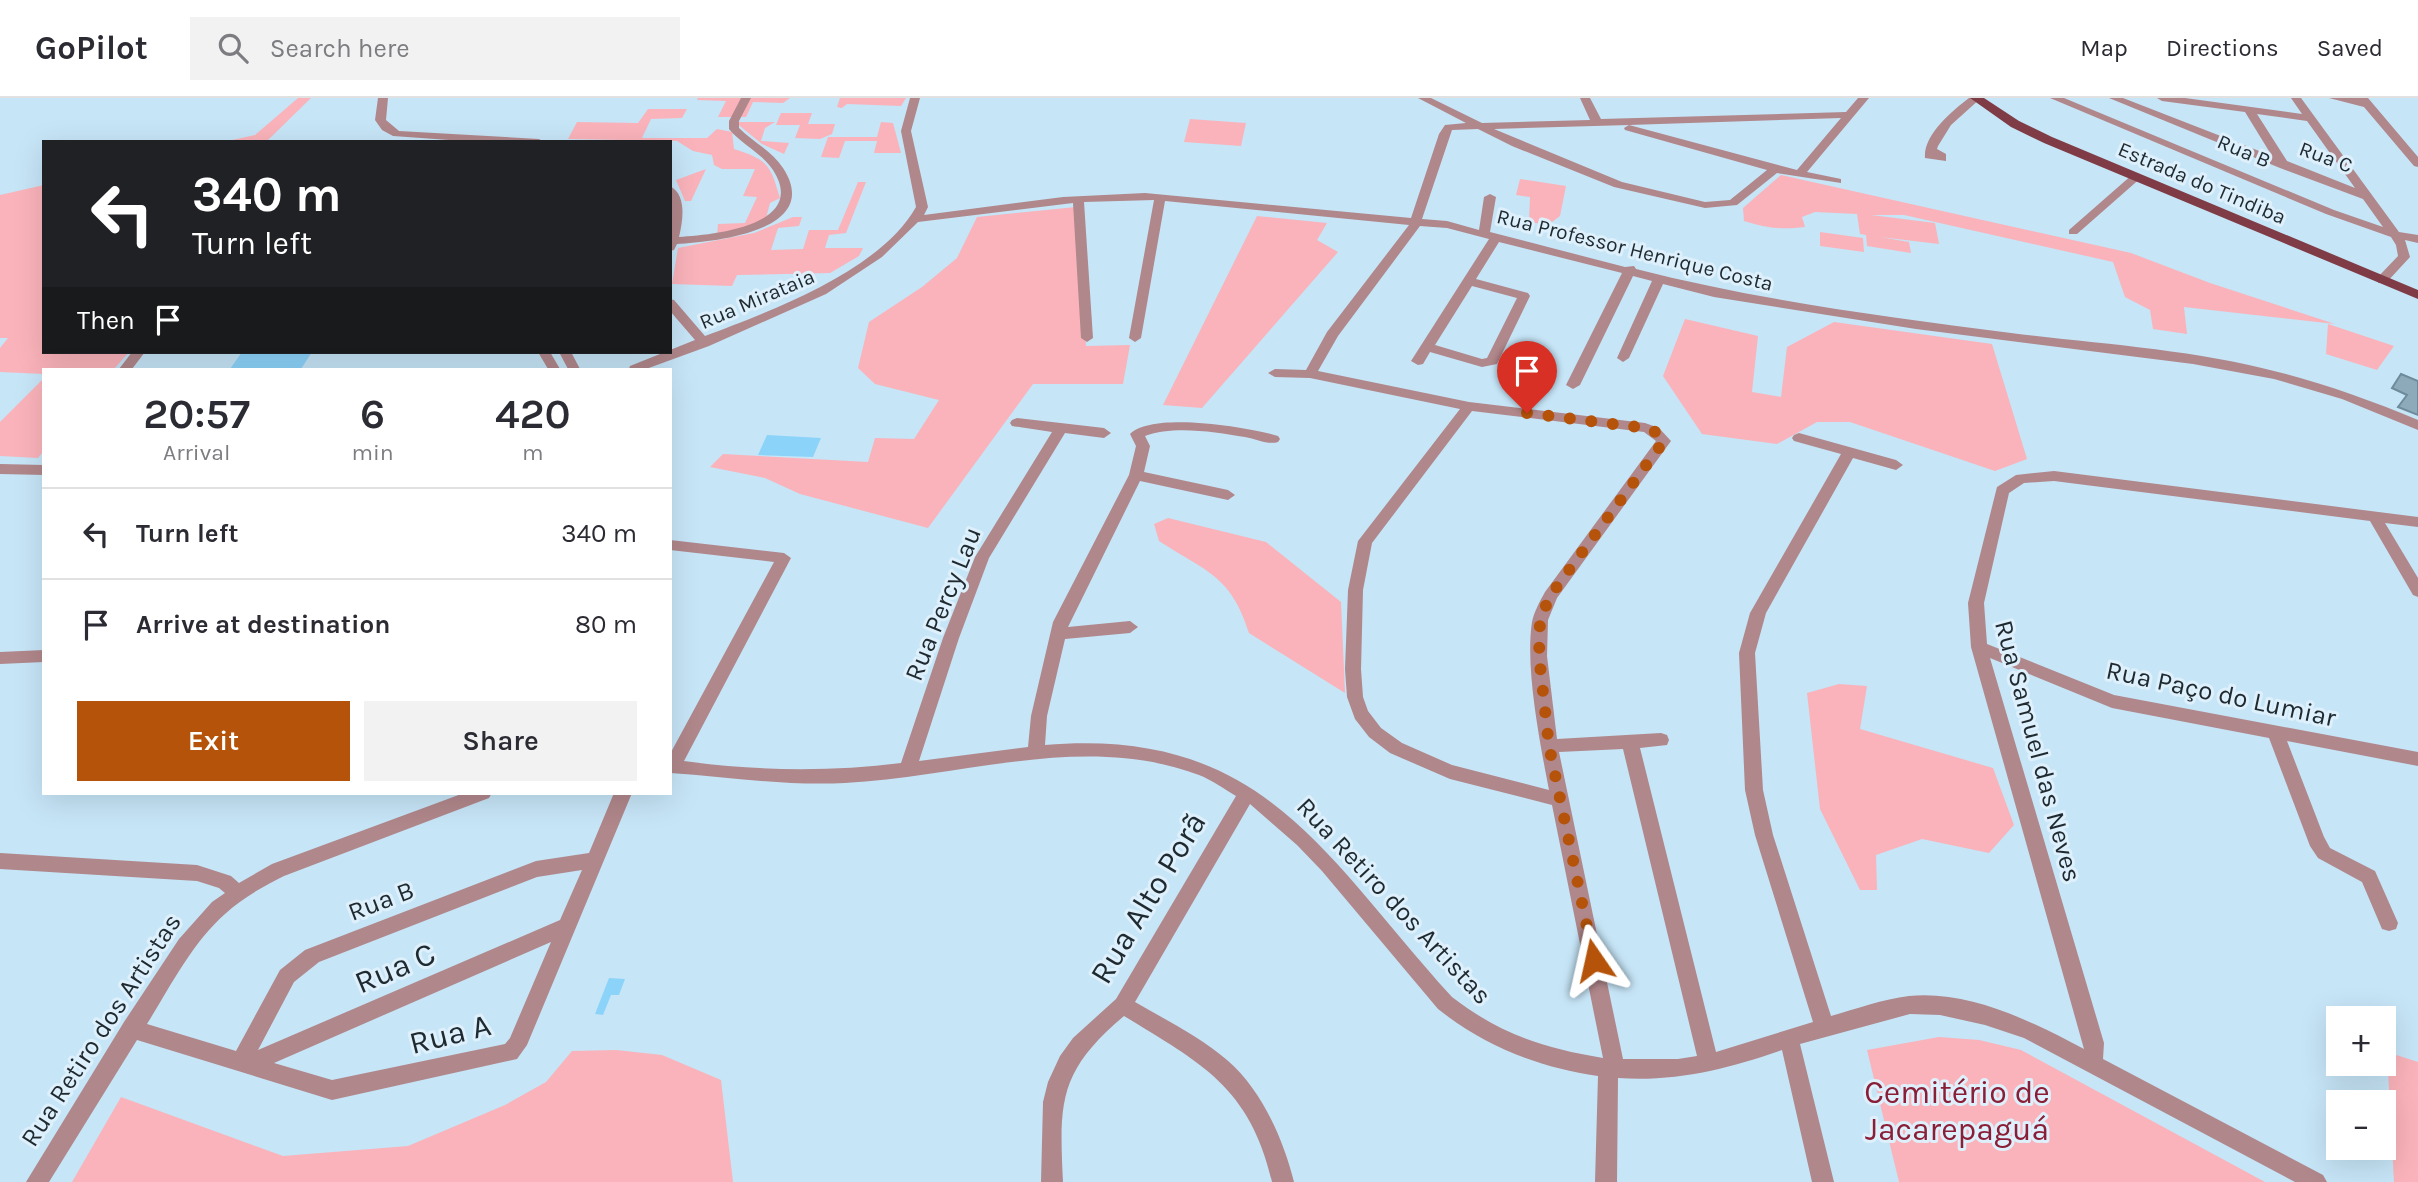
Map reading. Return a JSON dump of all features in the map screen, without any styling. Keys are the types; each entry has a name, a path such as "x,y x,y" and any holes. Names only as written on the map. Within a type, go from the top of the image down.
{"main road":[{"name":"Estrada do Tindiba","path":"1976,98 2029,131 2418,295"}],"street":[{"path":"383,98 378,117 388,131 499,140"},
{"path":"672,244 740,234 770,220 782,205 786,192 782,175 734,129 734,121 746,98"},
{"path":"915,98 906,131 922,197 922,207 916,219"},
{"path":"1423,98 1476,125 1618,185 1705,205 1733,203 1775,169"},
{"path":"1585,98 1597,123"},
{"path":"1799,174 1864,98"},
{"path":"1931,150 1945,124 1976,98"},
{"name":"Rua B","path":"2055,98 2395,235 2418,239"},
{"name":"Rua C","path":"2114,98 2366,196"},
{"path":"2162,98 2309,118"},
{"path":"2296,98 2402,245 2404,257 2382,279"},
{"path":"2333,98 2365,101 2418,164"},
{"path":"2249,110 2284,166"},
{"path":"1310,374 1332,335 1416,221 1444,134 1455,125 1850,115"},
{"path":"1613,123 1775,169 1837,181"},
{"path":"2225,167 2247,151"},
{"path":"2073,232 2137,176"},
{"path":"672,193 676,201 676,224 672,240"},
{"path":"1135,338 1160,197"},
{"name":"Rua Professor Henrique Costa","path":"916,219 1078,199 1160,197 1416,221 1491,235 1714,293 2248,369 2347,396 2418,425"},
{"path":"1418,361 1469,281 1491,235 1490,197"},
{"path":"1078,199 1087,338"},
{"name":"Rua Mirataia","path":"638,368 823,293 856,272 916,219"},
{"path":"1573,385 1630,269"},
{"path":"1623,358 1660,278"},
{"path":"1427,347 1482,363 1492,361 1524,296 1469,281"},
{"path":"672,305 704,343"},
{"path":"126,368 137,354"},
{"path":"1275,373 1310,374 1469,407 1645,428 1654,431 1664,441 1550,596 1540,620 1539,656 1549,746 1611,1067 1606,1182"},
{"path":"1469,407 1365,541 1356,567 1354,689 1360,713 1372,732 1398,750 1439,767 1561,800"},
{"path":"1017,423 1104,433"},
{"name":"Rua Percy Lau","path":"908,769 951,638 982,557 1061,428"},
{"path":"1036,751 1039,716 1061,622 1136,475 1143,446 1138,433 1144,428 1250,433 1273,439"},
{"path":"1798,438 1896,465"},
{"path":"1824,1026 1764,835 1754,790 1746,653 1758,613 1849,452"},
{"path":"0,469 42,470"},
{"path":"1136,475 1228,495"},
{"name":"Rua Samuel das Neves","path":"2093,1065 2094,1043 1979,647 1976,603 2003,491 2021,478 2054,476 2418,522"},
{"path":"2374,516 2418,591"},
{"path":"672,545 784,558 672,764"},
{"path":"1058,634 1130,627"},
{"name":"Rua Paço do Lumiar","path":"1979,647 2112,701 2418,759"},
{"path":"0,658 42,656"},
{"path":"2276,733 2316,841 2324,853 2369,877 2375,885 2389,923"},
{"path":"1549,746 1661,740"},
{"path":"1630,742 1709,1063"},
{"name":"Rua Retiro dos Artistas","path":"672,766 729,774 839,776 1036,751 1124,752 1176,762 1214,776 1247,793 1293,828 1433,990 1465,1022 1490,1037 1531,1052 1611,1067 1665,1070 1709,1063 1824,1026 1910,1005 1984,1015 2029,1030 2316,1182"},
{"name":"Rua Alto Porã","path":"1052,1182 1049,1126 1062,1068 1097,1026 1123,1005 1247,793"},
{"name":"Rua Retiro dos Artistas","path":"37,1182 186,945 218,908 237,893 278,870 478,795"},
{"name":"Rua A","path":"131,1029 332,1090 510,1052 517,1045 622,795"},
{"name":"Rua B","path":"243,1064 287,976 312,956 536,869 596,860"},
{"path":"0,861 197,873 225,882 237,893"},
{"name":"Rua C","path":"243,1064 567,926"},
{"path":"1123,1005 1221,1067 1250,1105 1279,1162 1283,1182"},
{"path":"1789,1038 1823,1182"}],"green space":[{"path":"298,98 311,98 268,140 232,140 255,135"},
{"path":"790,98 783,103 753,102 746,117 718,117 726,101 697,100"},
{"path":"840,98 906,98 901,106 847,104 842,108 837,107"},
{"path":"648,109 687,109 682,118 651,119 642,138 707,138 717,129 732,132 734,149 761,160 773,178 780,198 770,203 765,222 717,237 718,224 745,223 757,197 743,196 755,169 722,169 714,165 712,155 693,151 672,140 568,139 577,122 638,123"},
{"path":"781,113 812,113 808,124 835,124 832,134 820,139 795,138 800,125 776,125"},
{"path":"1190,119 1246,123 1241,146 1184,142"},
{"path":"735,122 775,122 765,128 761,141 789,143 784,154 762,144"},
{"path":"881,122 893,123 901,153 874,153 877,141 845,141 839,158 821,157 828,137 877,137"},
{"path":"706,169 691,201 685,201 676,180"},
{"path":"1781,175 2131,253 2210,283 2335,324 2184,307 2187,334 2153,329 2150,310 2125,297 2113,262 1904,215 1871,215 1935,223 1939,244 1880,237 1909,242 1911,253 1867,246 1866,235 1860,234 1857,214 1815,212 1802,217 1805,227 1797,228 1774,228 1744,221 1743,208"},
{"path":"1520,179 1566,186 1560,216 1548,225 1529,222 1530,197 1516,195"},
{"path":"858,182 866,182 846,233 829,235 825,248 863,248 859,256 830,273 737,275 732,286 672,284 678,248 754,233 793,217 802,217 799,226 778,228 771,250 803,249 809,230 838,230"},
{"path":"42,185 42,354 127,354 115,368 42,368 42,374 0,372 0,348 8,338 0,338 0,195"},
{"path":"1076,207 1086,346 1130,345 1123,384 1033,384 928,528 800,494 765,478 710,467 723,454 868,462 875,438 914,439 939,400 875,384 858,368 869,322 922,287 957,258 977,217"},
{"path":"1257,216 1327,223 1317,240 1338,252 1202,408 1163,405"},
{"path":"1820,232 1863,238 1864,252 1820,246"},
{"path":"1685,319 1758,336 1752,392 1781,397 1787,347 1834,322 1992,344 2027,459 1995,471 1850,422 1817,422 1777,444 1702,434 1663,376"},
{"path":"2328,324 2394,346 2377,370 2326,354"},
{"path":"42,380 42,453 38,458 0,456 0,422"},
{"path":"1168,518 1266,542 1341,602 1345,693 1249,633 1234,598 1225,586 1215,576 1159,541 1154,524"},
{"path":"1839,684 1867,686 1860,729 1993,768 2014,825 1989,853 1922,839 1876,855 1877,890 1860,890 1820,809 1807,693"},
{"name":"Cemitério de Jacarepaguá","path":"1939,1037 1979,1040 2021,1050 2265,1182 1899,1182 1867,1050"},
{"path":"616,1050 662,1055 721,1080 733,1182 72,1182 121,1097 283,1156 408,1146 505,1105 546,1082 572,1051"},
{"path":"2396,1055 2418,1062 2418,1182 2394,1182 2396,1090 2389,1090 2388,1076 2396,1076"}],"water":[{"path":"241,354 311,354 302,368 231,368"},
{"path":"767,435 821,438 813,457 758,455"},
{"path":"609,978 625,979 619,995 611,995 603,1015 595,1014"}],"building":[{"path":"2401,374 2418,381 2418,415 2398,407 2407,395 2392,388"}],"route":[{"path":"1527,413 1645,428 1660,435 1664,441 1550,596 1540,620 1539,656 1549,746 1594,960"}]}
